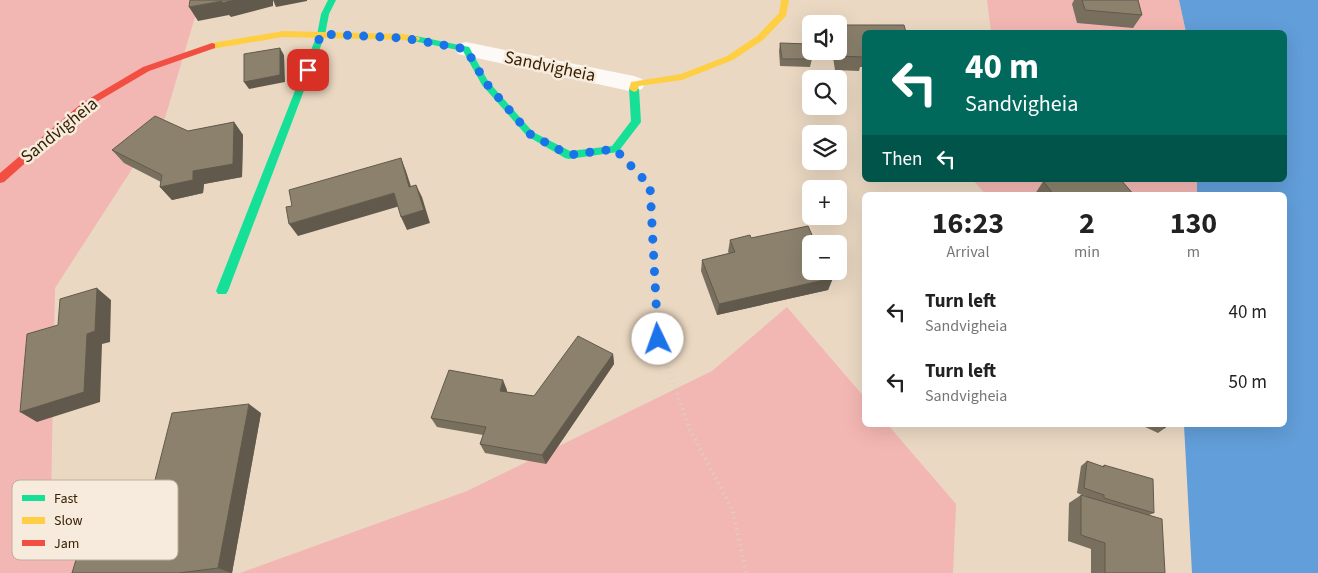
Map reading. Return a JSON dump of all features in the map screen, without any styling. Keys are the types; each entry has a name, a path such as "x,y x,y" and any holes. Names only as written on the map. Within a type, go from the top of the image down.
{"street":[{"path":"222,291 321,34 325,14 332,0"},
{"name":"Sandvigheia","path":"0,179 85,105 146,69 214,45 282,34 403,38 466,49 634,84 682,77 730,58 760,38 783,14 785,0"},
{"name":"Sandvigheia","path":"466,49 486,83 530,134 569,155 615,149"},
{"path":"615,149 636,122 634,84"}],"path":[{"path":"615,149 650,186 658,339 690,430 733,511 746,573"}],"shaded area":[{"path":"0,0 200,0 165,118 55,288 51,480 12,480 12,560 119,560 134,573 0,573"},
{"path":"987,0 1179,0 1186,30 991,30"},
{"path":"975,182 1197,182 1197,192 983,192"},
{"path":"787,307 862,394 862,427 890,427 956,504 953,573 240,573 467,491 712,371"}],"water":[{"path":"1179,0 1318,0 1318,573 1192,573 1184,427 1287,427 1287,192 1197,192 1197,182 1287,182 1287,30 1186,30"}],"building":[{"path":"190,0 235,0 189,7"},
{"path":"1082,0 1138,0 1142,15 1085,10"},
{"path":"847,25 904,25 905,30 862,30 862,57 847,56"},
{"path":"780,43 802,44 802,59 782,59"},
{"path":"280,48 280,75 244,82 244,54"},
{"path":"155,116 188,131 234,122 233,164 193,171 193,180 160,187 162,175 112,150"},
{"path":"401,158 409,187 416,185 424,210 401,217 394,193 289,224 286,207 292,206 289,190"},
{"path":"1044,182 1123,182 1131,192 1052,192"},
{"path":"808,226 812,235 802,235 802,280 824,280 719,304 702,260 735,252 730,240 750,235 751,238"},
{"path":"97,288 95,331 87,334 84,392 20,412 27,334 58,325 60,299"},
{"path":"578,336 613,354 542,455 480,444 486,427 431,418 449,370 503,380 500,391 534,396"},
{"path":"249,404 218,568 179,573 72,573 76,560 178,560 178,480 155,480 172,413"},
{"path":"1087,461 1153,479 1154,513 1104,498 1104,495 1084,488"},
{"path":"1081,495 1162,519 1165,573 1105,573 1105,543 1081,535"}],"traffic: fast":[{"path":"222,291 321,35 325,14 332,0"},
{"path":"416,39 466,49 485,83 530,134 569,155 615,149 636,122 634,89"}],"traffic: slow":[{"path":"634,89 634,84 682,77 730,58 760,38 783,14 785,0"},
{"path":"212,46 283,34 403,37 416,39"}],"traffic: jam":[{"path":"0,179 85,105 146,69 212,46"}],"route":[{"path":"308,70 321,34 403,38 466,49 486,83 530,134 569,155 615,149 650,186 658,339"}]}
